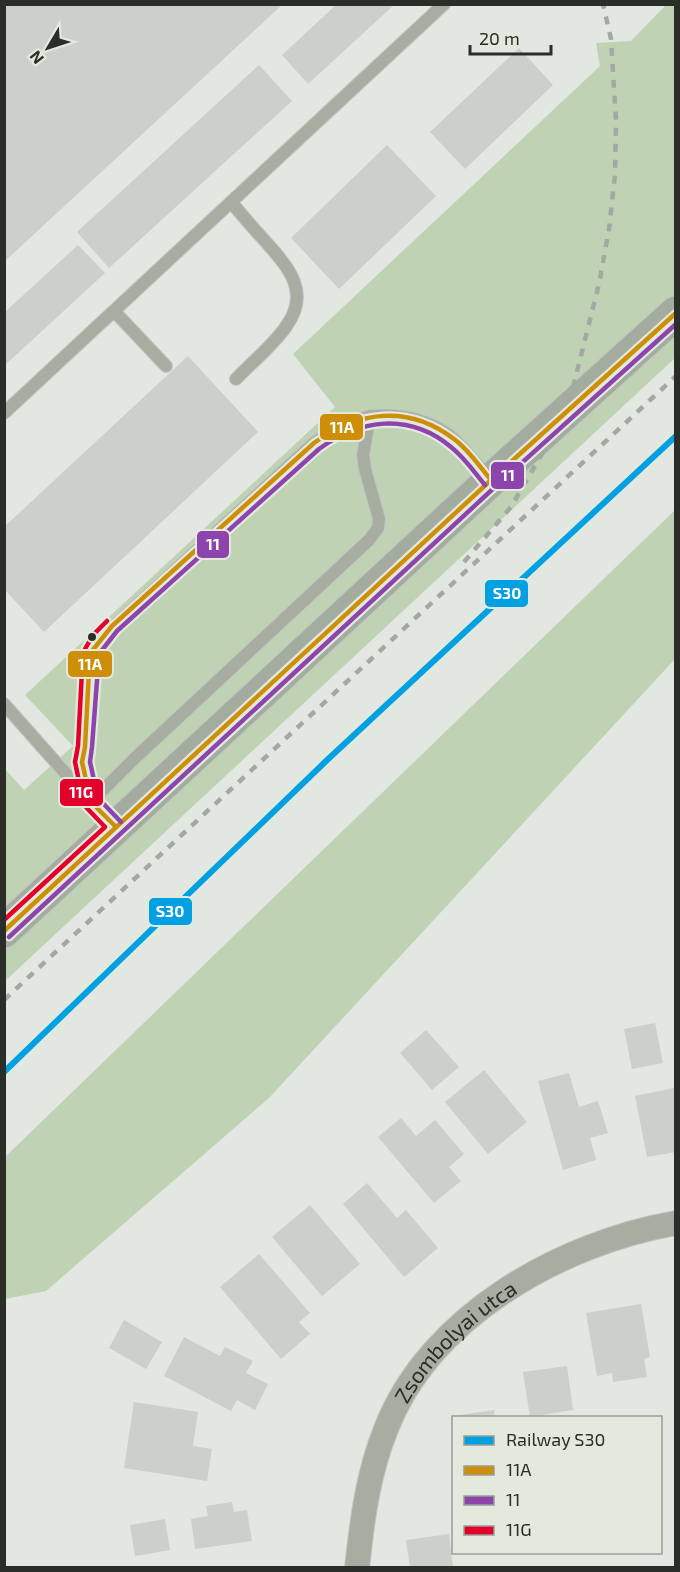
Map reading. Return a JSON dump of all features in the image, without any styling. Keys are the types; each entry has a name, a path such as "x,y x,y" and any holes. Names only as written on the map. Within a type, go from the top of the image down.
{"street":[{"path":"4,931 491,480 675,313"},
{"name":"Zsombolyai utca","path":"357,1568 370,1478 386,1428 409,1384 438,1345 476,1311 527,1276 585,1248 675,1223"}],"lane":[{"path":"4,412 444,4"},
{"path":"231,202 286,265 296,284 298,296 295,311 287,326 236,379"},
{"path":"114,311 166,366"},
{"path":"91,802 82,762 92,651 99,640 314,443 333,430 370,416 408,418 429,425 454,439 491,480"},
{"path":"91,802 135,758 369,540 378,528 379,519 363,455 370,416"},
{"path":"4,704 116,827"}],"green space":[{"path":"666,5 675,5 675,358 5,981 5,769 24,790 73,746 25,695 335,407 293,354 600,66 596,43 631,41"},
{"path":"675,510 675,659 269,1098 46,1291 5,1299 5,1157"}],"building":[{"path":"4,4 283,4 4,262"},
{"path":"337,4 395,4 308,84 282,55"},
{"path":"519,48 553,85 465,169 430,132"},
{"path":"259,65 292,101 109,268 77,232"},
{"path":"387,145 436,196 339,289 291,238"},
{"path":"78,245 105,273 4,366 4,313"},
{"path":"188,356 258,432 44,632 4,589 4,527"},
{"path":"655,1023 663,1063 632,1069 624,1029"},
{"path":"426,1030 459,1067 432,1090 400,1053"},
{"path":"484,1070 527,1122 488,1154 445,1102"},
{"path":"569,1073 579,1107 598,1101 608,1133 590,1138 596,1160 563,1170 538,1081"},
{"path":"674,1088 676,1152 647,1157 635,1096"},
{"path":"401,1118 416,1136 435,1120 464,1154 449,1167 461,1181 434,1203 378,1137"},
{"path":"367,1183 397,1218 406,1210 438,1248 404,1277 343,1204"},
{"path":"310,1205 360,1264 322,1296 272,1237"},
{"path":"259,1254 310,1313 299,1322 310,1334 281,1359 220,1287"},
{"path":"641,1304 650,1357 644,1359 647,1377 613,1382 612,1373 597,1376 586,1313"},
{"path":"124,1320 162,1342 146,1369 109,1348"},
{"path":"184,1337 220,1356 225,1347 253,1361 246,1373 268,1384 255,1410 237,1400 231,1411 164,1376"},
{"path":"567,1366 573,1410 530,1416 523,1372"},
{"path":"134,1402 198,1412 193,1446 212,1449 207,1481 124,1468"},
{"path":"494,1410 495,1416 453,1416"},
{"path":"232,1502 234,1512 247,1510 252,1541 195,1549 191,1519 208,1516 206,1506"},
{"path":"165,1519 170,1550 135,1556 130,1525"},
{"path":"449,1534 453,1568 410,1568 406,1540"}],"railway":[{"path":"464,562 511,507 567,411 599,284 609,229 615,175 616,121 611,39 603,4"},
{"path":"4,1000 676,376"}],"rail line":[{"name":"S30","path":"4,1072 325,762 676,436"}],"transit line":[{"name":"11A","path":"4,931 491,480 676,313"},
{"name":"11","path":"9,937 496,486 676,324"},
{"name":"11A","path":"116,827 91,802 82,762 92,651 112,626 314,443 348,424 366,418 383,416 401,416 419,420 437,428 459,443 491,480"},
{"name":"11","path":"121,822 98,798 90,762 99,654 117,631 319,449 351,431 385,424 402,424 418,428 435,436 456,451 485,485"},
{"name":"11G","path":"4,920 105,827 84,805 75,762 85,649 93,635 107,621"}]}
